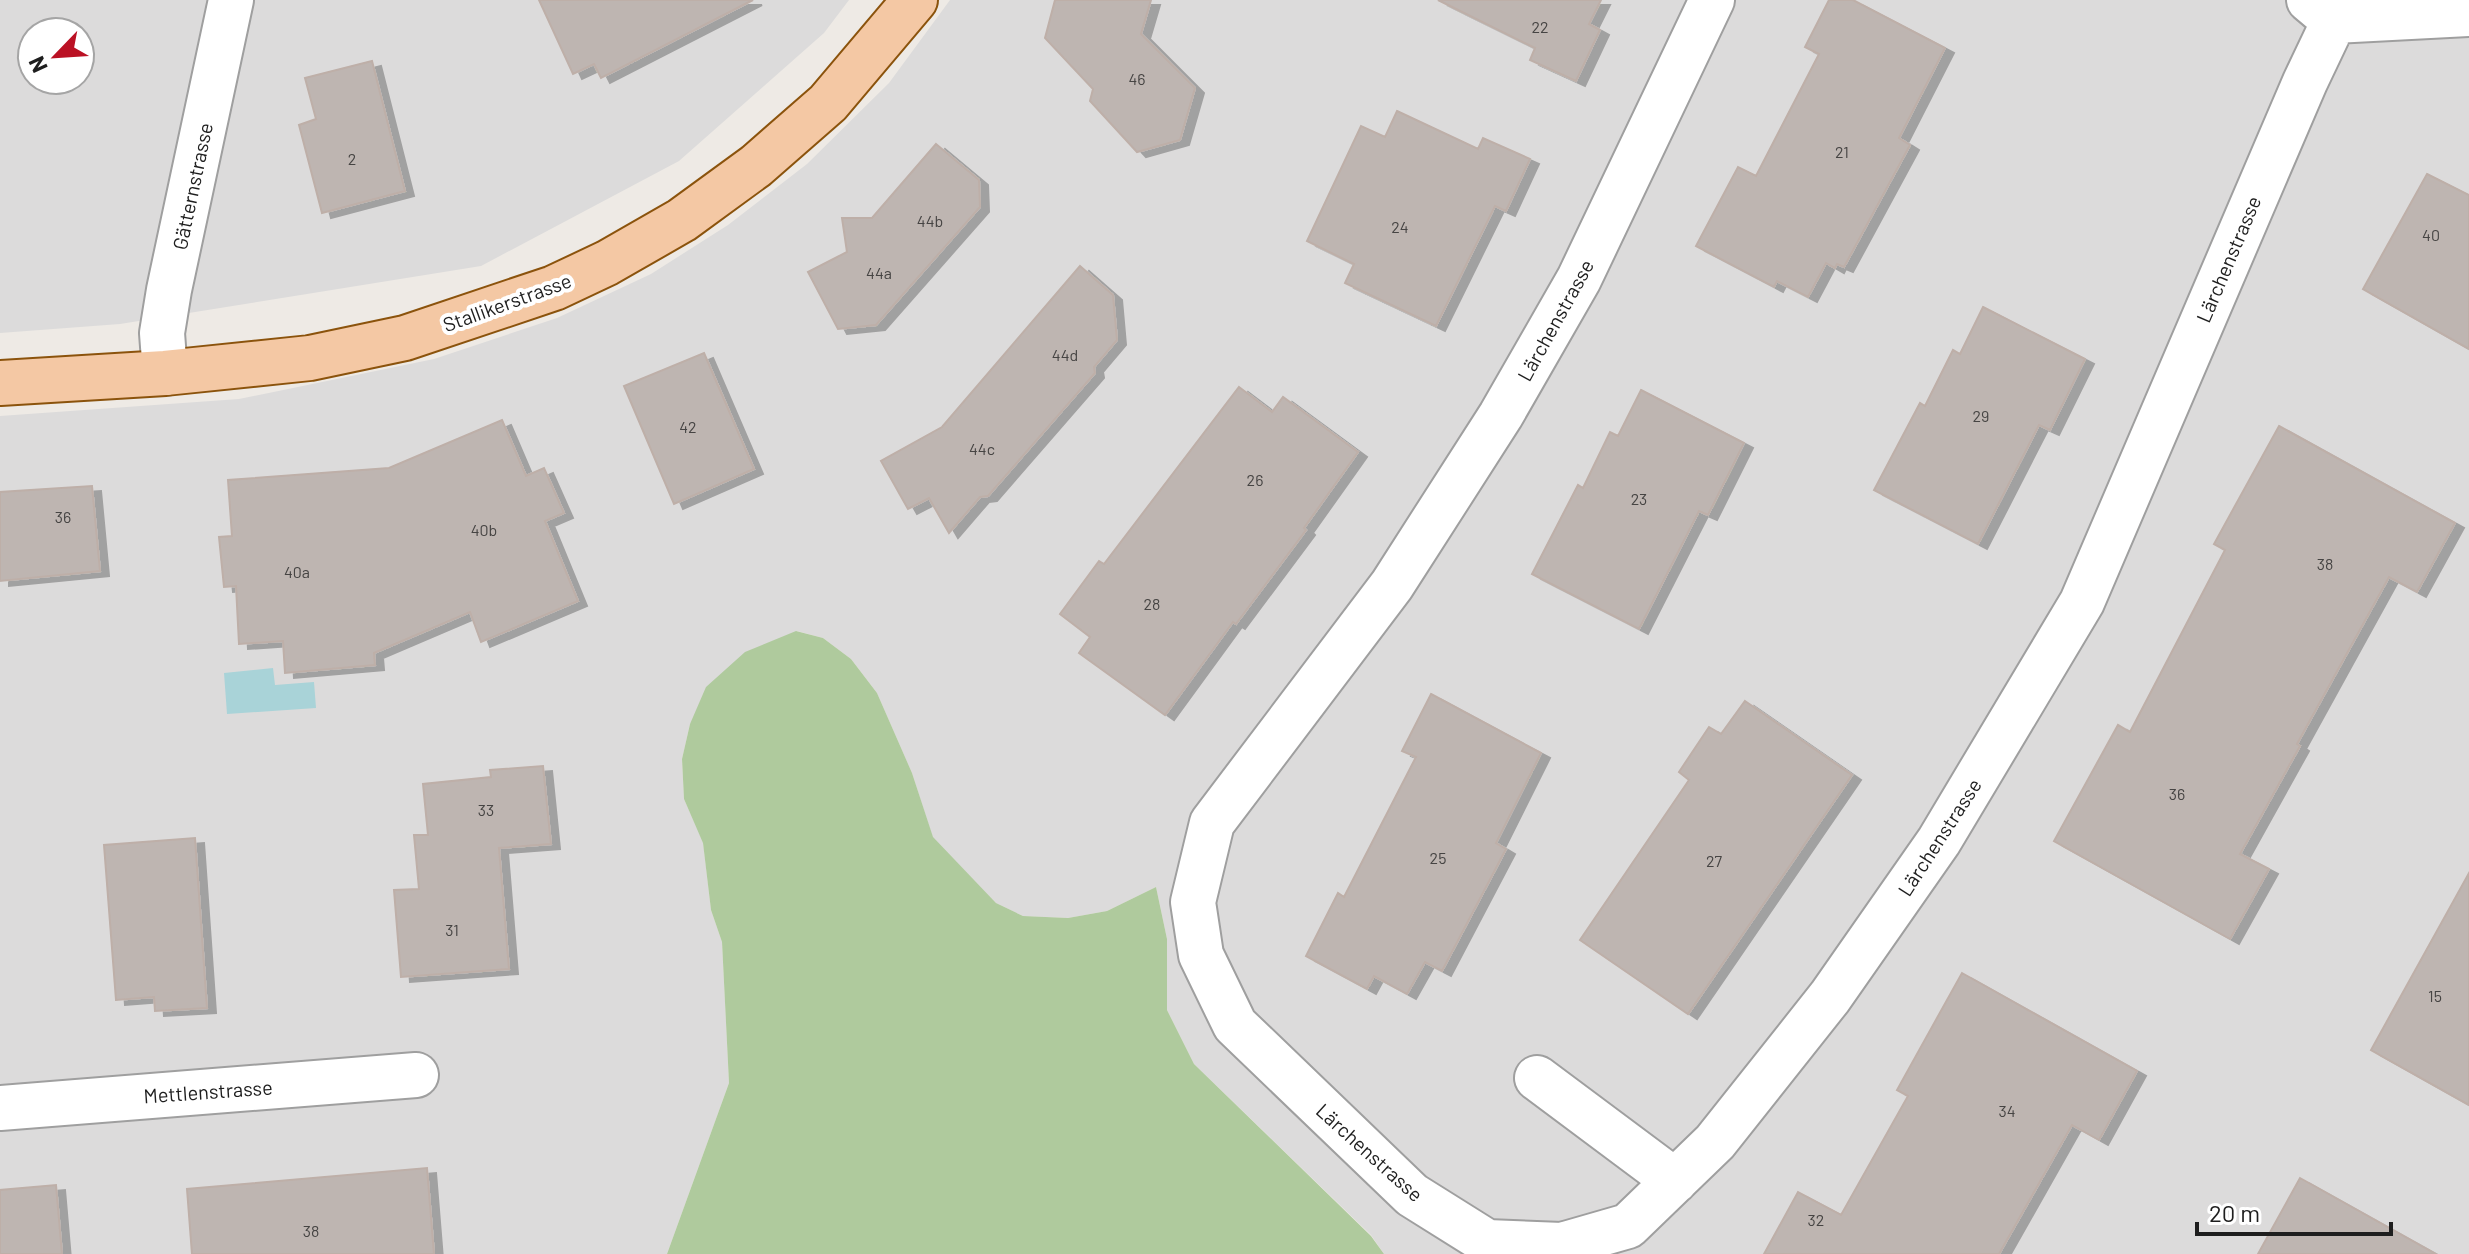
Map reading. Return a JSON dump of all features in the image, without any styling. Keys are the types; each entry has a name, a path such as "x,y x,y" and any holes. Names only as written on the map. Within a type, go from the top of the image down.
{"main road":[{"name":"Stallikerstrasse","path":"0,383 165,373 310,358 405,338 554,288 607,263 682,220 795,134 828,103 915,0"}],"street":[{"name":"Gätternstrasse","path":"165,373 162,333 169,290 231,0"},
{"name":"Lärchenstrasse","path":"1712,0 1579,279 1501,415 1392,585 1212,823 1193,902 1201,955 1235,1025 1412,1195 1487,1242 1562,1245 1628,1226 1715,1142 1830,997 1939,841 2082,602 2305,82 2322,11 2469,14"},
{"name":"Mettlenstrasse","path":"0,1108 416,1075"},
{"path":"1537,1078 1675,1181"}],"shaded area":[{"path":"0,0 849,0 824,33 679,161 481,266 120,324 0,333"},
{"path":"950,0 2469,0 2469,1254 1384,1254 1371,1235 1194,1064 1167,1010 1167,939 1156,887 1107,911 1068,918 1023,916 996,903 933,838 912,773 877,693 851,659 823,638 797,631 690,724 682,759 684,799 703,842 711,910 722,942 729,1083 667,1254 0,1254 0,416 239,399 434,359 557,318 651,274 728,225 807,164 889,83"}],"green space":[{"path":"796,631 823,638 851,659 877,693 912,773 933,837 996,903 1023,916 1068,918 1107,911 1156,887 1167,939 1167,1010 1194,1064 1371,1236 1384,1254 667,1254 729,1083 722,942 711,910 703,843 684,799 682,759 690,724 706,687 745,652"}],"water":[{"path":"273,668 275,685 314,682 316,708 227,714 224,673"}],"building":[{"path":"539,0 753,0 601,78 594,64 573,74"},
{"path":"1055,0 1151,0 1141,34 1195,88 1180,140 1137,152 1090,101 1093,89 1045,38"},
{"path":"1438,0 1601,0 1589,24 1600,30 1576,81 1530,60 1535,48"},
{"path":"1829,0 1853,0 1945,48 1899,138 1910,145 1844,267 1837,264 1835,268 1826,263 1808,297 1777,281 1774,287 1696,246 1738,167 1756,176 1819,54 1805,47"},
{"path":"372,61 405,191 322,213 299,125 316,119 305,78"},
{"path":"1397,111 1478,149 1483,138 1530,159 1506,211 1495,206 1436,326 1345,283 1354,264 1307,241 1361,126 1385,137"},
{"path":"936,144 979,180 980,207 876,325 838,329 808,272 847,252 842,218 872,218"},
{"path":"2427,174 2469,195 2469,349 2363,289"},
{"path":"1080,266 1113,295 1117,340 1094,367 1095,373 988,496 980,497 949,533 929,498 908,509 881,461 942,427"},
{"path":"1983,307 2085,359 2050,430 2039,425 1978,544 1874,490 1920,403 1925,406 1953,350 1960,354"},
{"path":"704,353 754,469 674,504 624,386"},
{"path":"1239,387 1272,412 1283,397 1358,452 1304,528 1306,530 1165,715 1079,653 1090,637 1060,614 1099,561 1104,564"},
{"path":"1641,390 1744,443 1708,515 1699,511 1639,629 1532,574 1578,485 1583,488 1610,432 1618,436"},
{"path":"502,420 526,476 544,468 564,513 545,521 578,601 481,642 470,612 374,653 375,665 285,673 283,641 239,644 236,586 224,587 219,537 232,536 228,480 389,468"},
{"path":"2279,426 2455,523 2417,592 2389,577 2297,744 2300,746 2240,854 2269,869 2230,939 2054,841 2118,725 2130,732 2225,550 2214,544"},
{"path":"92,486 100,571 0,581 0,492"},
{"path":"1431,694 1541,753 1496,843 1506,849 1442,971 1425,962 1407,994 1374,976 1367,989 1306,956 1338,893 1344,897 1416,757 1402,751"},
{"path":"1745,701 1852,775 1688,1014 1580,940 1689,780 1679,772 1709,727 1721,734"},
{"path":"543,766 551,844 499,848 509,969 401,977 394,890 419,889 414,835 428,835 423,784 491,777 490,770"},
{"path":"195,838 207,1008 155,1011 154,997 116,1000 104,845"},
{"path":"2469,873 2469,1105 2371,1050"},
{"path":"1962,973 2137,1071 2099,1140 2072,1125 1999,1254 1764,1254 1798,1192 1841,1215 1908,1096 1897,1090"},
{"path":"427,1168 434,1254 192,1254 187,1189"},
{"path":"2300,1178 2436,1254 2258,1254"},
{"path":"56,1185 62,1254 0,1254 0,1190"}]}
